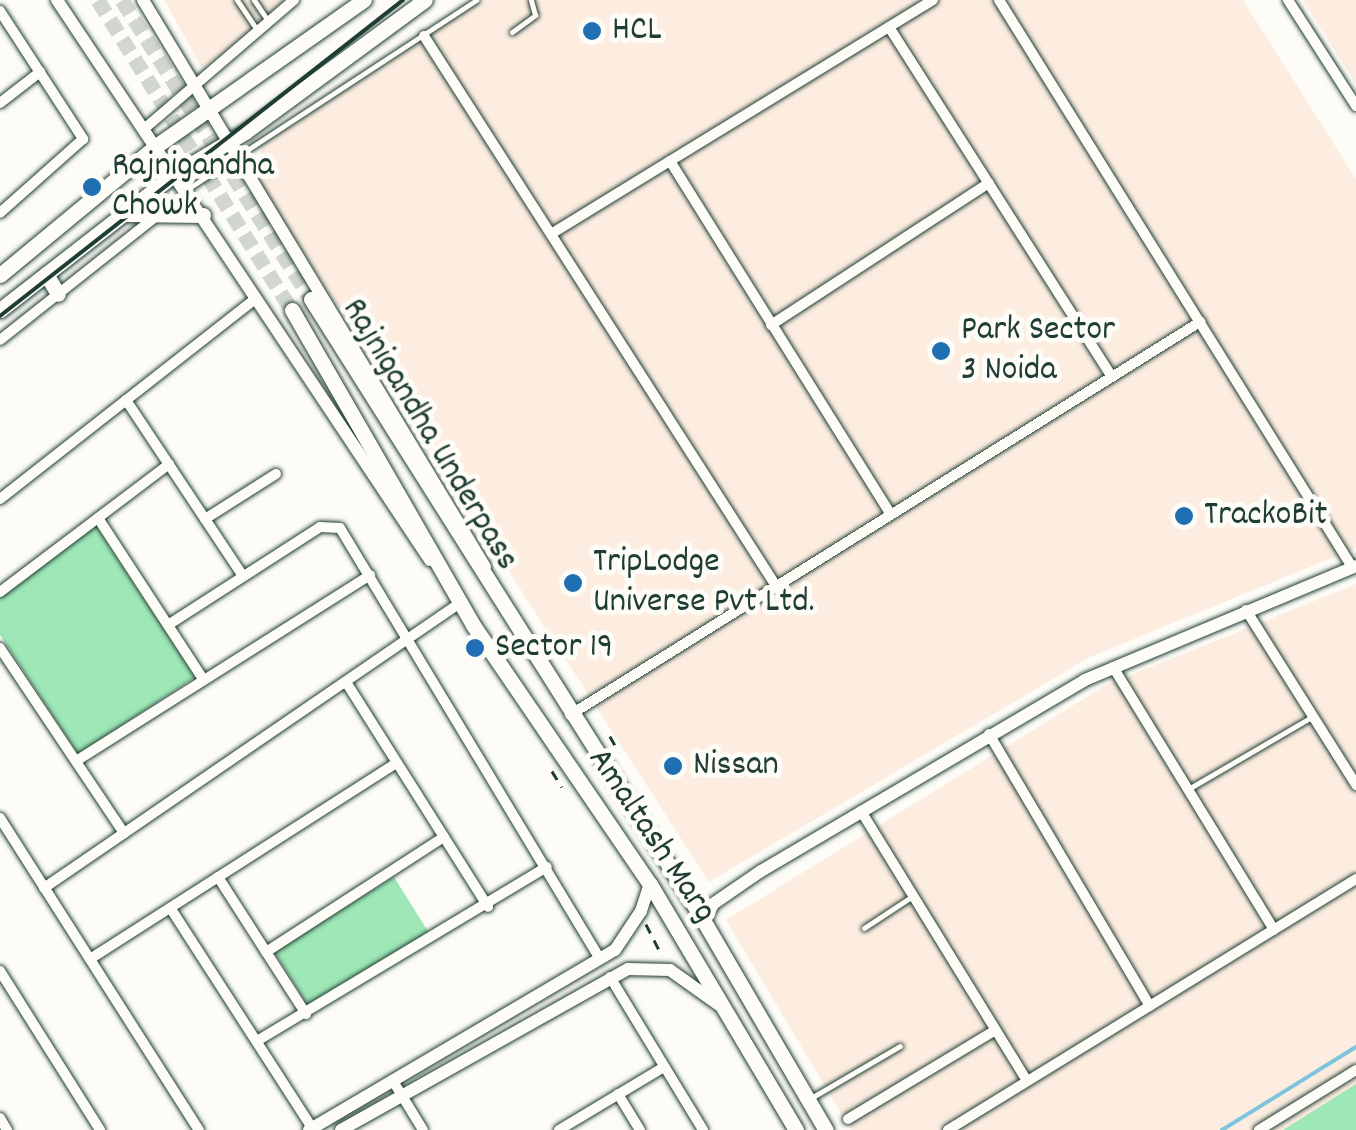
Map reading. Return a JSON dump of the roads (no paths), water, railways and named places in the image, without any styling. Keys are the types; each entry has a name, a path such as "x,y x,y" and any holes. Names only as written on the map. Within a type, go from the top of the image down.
{"main road":[{"path":"0,275 156,146 364,0"},
{"path":"0,310 175,174 234,148 425,0"},
{"path":"119,217 163,210 203,216"},
{"path":"46,274 58,294"},
{"name":"Rajnigandha Underpass","path":"311,299 496,601"},
{"name":"Rajnigandha Underpass","path":"292,310 447,581"},
{"name":"Amaltash Marg","path":"447,581 650,884 796,1130"},
{"name":"Amaltash Marg","path":"496,601 704,922 826,1130"}],"street":[{"path":"57,0 186,190 398,521 447,581"},
{"path":"143,0 479,547 496,601"},
{"path":"144,129 198,88 255,27 294,0"},
{"path":"551,234 933,0"},
{"path":"704,922 713,904 988,734 1113,667 1354,566 999,0"},
{"path":"1288,0 1356,106"},
{"path":"0,11 83,140 0,213"},
{"path":"889,27 1112,376"},
{"path":"424,36 776,586"},
{"path":"0,103 40,72"},
{"path":"670,161 892,514"},
{"path":"770,325 988,183"},
{"path":"0,340 163,210"},
{"path":"0,499 256,298"},
{"path":"570,715 1200,322"},
{"path":"126,400 243,576"},
{"path":"0,592 169,464"},
{"path":"205,519 276,474"},
{"path":"98,518 203,680"},
{"path":"168,625 326,524 340,528 600,959"},
{"path":"76,761 370,576"},
{"path":"44,888 346,682 405,637 460,603"},
{"path":"1246,610 1356,784"},
{"path":"0,648 124,833"},
{"path":"1113,667 1274,930"},
{"path":"346,682 488,906"},
{"path":"988,734 1150,1006"},
{"path":"90,960 397,762"},
{"path":"861,811 1028,1081"},
{"path":"0,818 199,1130"},
{"path":"266,952 444,837"},
{"path":"257,1041 488,906 547,867"},
{"path":"218,877 306,1014"},
{"path":"948,1130 1356,880"},
{"path":"171,908 310,1129 600,959 636,921 650,884"},
{"path":"692,904 713,904"},
{"path":"341,1130 610,977 639,966 662,968 725,1009"},
{"path":"0,971 97,1129"},
{"path":"610,977 703,1130"},
{"path":"848,1118 994,1030"},
{"path":"559,1130 664,1066"},
{"path":"1259,1130 1356,1070"},
{"path":"393,1081 424,1130"},
{"path":"618,1094 640,1130"},
{"path":"0,1118 7,1130"}],"lane":[{"path":"237,0 255,27"},
{"path":"254,0 267,19"},
{"path":"186,190 234,148 424,36 476,0"},
{"path":"512,32 535,15 531,0"},
{"path":"1188,790 1313,716"},
{"path":"864,928 914,896"},
{"path":"808,1099 900,1046"}],"waterway":[{"path":"1222,1130 1356,1047"}],"tunnel":[{"path":"98,0 292,310"},
{"path":"122,0 311,299"}],"railway":[{"path":"0,316 403,0"}],"place":[{"name":"HCL","path":"592,31"},
{"name":"Rajnigandha Chowk","path":"92,187"},
{"name":"Park Sector 3 Noida","path":"941,351"},
{"name":"TrackoBit","path":"1184,516"},
{"name":"TripLodge Universe Pvt Ltd.","path":"573,583"},
{"name":"Sector 19","path":"475,648"},
{"name":"Nissan","path":"673,766"}]}
